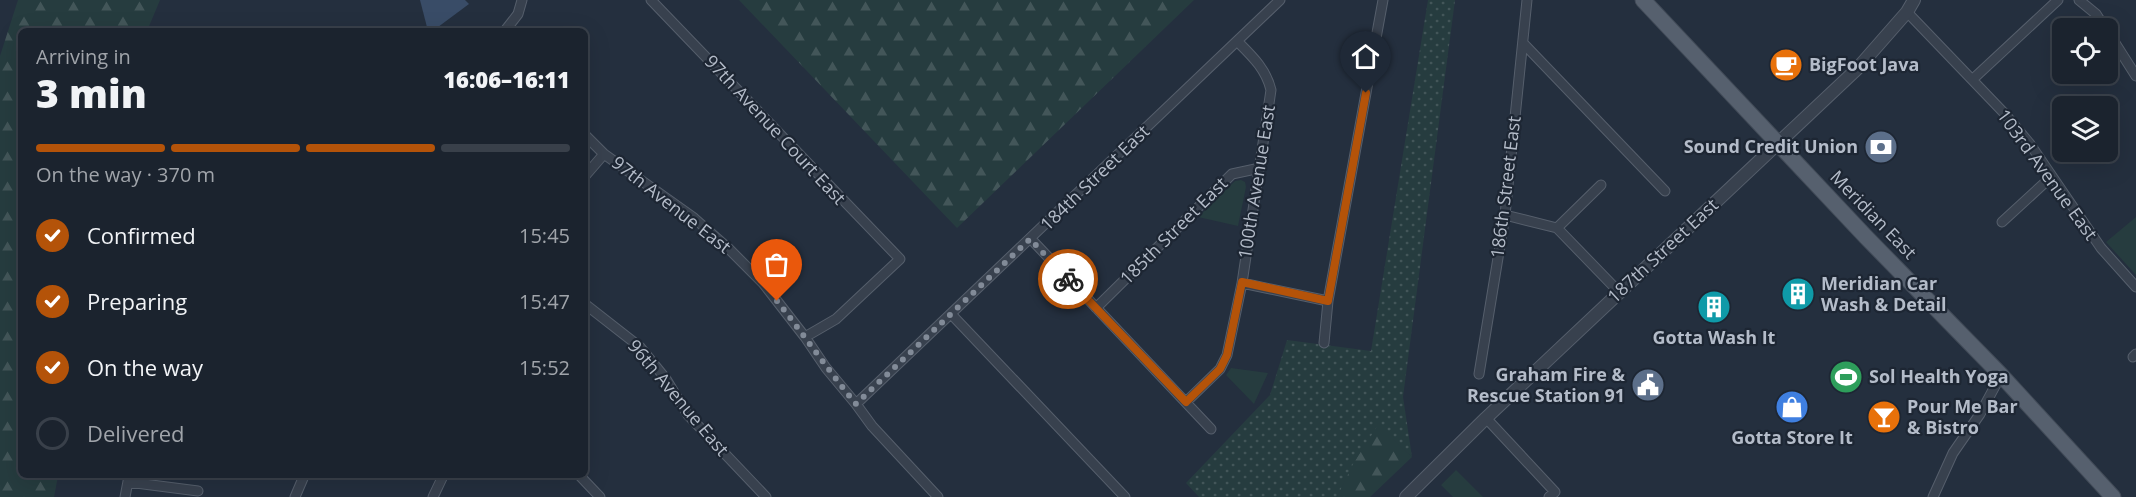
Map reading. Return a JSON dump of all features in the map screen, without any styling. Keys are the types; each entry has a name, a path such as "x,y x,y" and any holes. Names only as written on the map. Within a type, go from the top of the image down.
{"main road":[{"name":"Meridian East","path":"1643,0 2001,375 2113,497"}],"street":[{"path":"507,28 518,14 522,0"},
{"name":"97th Avenue Court East","path":"651,0 900,259 836,319 806,337"},
{"name":"184th Street East","path":"856,404 1280,0"},
{"path":"1324,343 1328,301 1383,0"},
{"name":"186th Street East","path":"1479,374 1505,215 1527,0"},
{"name":"187th Street East","path":"1406,497 1486,418 1857,69 1907,12 1914,0"},
{"path":"1973,79 2058,0"},
{"path":"2079,0 2089,7 2097,18"},
{"name":"103rd Avenue East","path":"1907,12 1973,79 2030,144 2101,248 2136,287"},
{"name":"100th Avenue East","path":"1186,402 1220,369 1230,345 1260,168 1271,90 1262,67 1237,41"},
{"path":"1523,43 1665,191"},
{"path":"2118,48 2136,76"},
{"name":"97th Avenue East","path":"588,138 604,154 694,218 728,248 762,283 806,337 826,368 872,426 938,497"},
{"path":"588,173 604,154"},
{"name":"185th Street East","path":"1096,308 1232,174 1260,168"},
{"path":"2002,222 2051,177"},
{"path":"1557,228 1601,185"},
{"path":"1505,215 1557,228 1619,292"},
{"path":"1030,239 1211,429"},
{"path":"1242,282 1328,301"},
{"name":"96th Avenue East","path":"588,306 640,348 666,379 688,415 766,497"},
{"path":"951,315 1125,497"},
{"path":"1933,497 1953,453 1980,414 2001,375"},
{"path":"1486,418 1552,494"},
{"path":"295,497 303,478"},
{"path":"433,497 443,478"},
{"path":"582,478 600,497"},
{"path":"125,497 128,479 198,491"}],"green space":[{"path":"18,0 160,0 148,28 18,28 18,478 58,478 54,497 0,497 0,56"},
{"path":"739,0 1194,0 957,228"},
{"path":"1428,0 1455,0 1403,397 1412,457 1378,426 1337,497 1199,497 1186,483 1270,395 1287,340 1371,351"},
{"path":"1235,181 1245,182 1246,187 1238,226 1198,217"},
{"path":"2136,217 2136,275 2106,242"},
{"path":"1231,368 1268,373 1254,404 1226,375"},
{"path":"1378,425 1412,457 1370,497 1337,497 1353,464"},
{"path":"1456,470 1483,497 1453,497 1441,485"}],"water":[{"path":"420,0 465,0 469,4 437,28 427,28"}],"way so far":[{"path":"777,301 806,337 826,368 856,404 1030,239 1068,279"}],"place":[{"name":"BigFoot Java","path":"1786,65"},
{"name":"Sound Credit Union","path":"1881,147"},
{"name":"Meridian Car Wash & Detail","path":"1798,294"},
{"name":"Gotta Wash It","path":"1714,307"},
{"name":"Sol Health Yoga","path":"1846,377"},
{"name":"Graham Fire & Rescue Station 91","path":"1648,385"},
{"name":"Gotta Store It","path":"1792,407"},
{"name":"Pour Me Bar & Bistro","path":"1884,417"}],"route":[{"path":"1068,279 1186,402 1220,369 1227,355 1242,282 1328,301 1366,93"}]}
